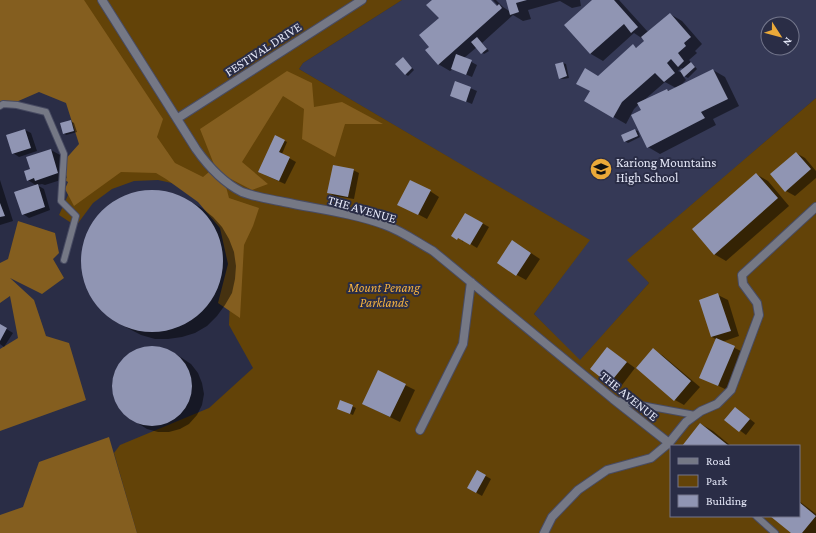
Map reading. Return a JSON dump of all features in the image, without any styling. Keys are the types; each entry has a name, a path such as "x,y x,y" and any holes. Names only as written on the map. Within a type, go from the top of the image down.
{"street":[{"name":"THE AVENUE","path":"102,0 208,165 218,176 237,189 262,198 355,217 384,225 406,235 433,251 670,445"},
{"name":"FESTIVAL DRIVE","path":"178,118 362,0"},
{"path":"544,533 552,517 578,490 607,470 650,458 670,445 686,422 695,415 717,404 731,390 759,315 757,303 743,284 742,274 816,207"},
{"path":"420,430 463,344 471,282"}],"lane":[{"path":"0,106 3,104 17,105 46,112 64,154 61,201 76,216 64,260"},
{"path":"613,399 695,415"},
{"path":"757,517 775,533"}],"shaded area":[{"path":"0,0 84,0 163,119 157,137 175,163 203,177 215,167 200,129 287,71 312,83 314,107 342,102 383,124 345,124 335,157 302,139 304,109 283,96 242,162 268,184 252,190 223,175 229,198 259,208 253,226 244,245 240,318 218,303 228,264 220,228 198,202 156,173 121,172 74,206 65,189 68,182 63,179 63,162 79,144 66,103 39,92 0,109"},
{"name":"Kariong Mountains High School","path":"402,0 816,0 816,98 628,260 649,283 580,361 534,314 589,240 299,69 303,63"},
{"path":"18,221 55,233 59,253 53,259 64,278 42,294 10,278 34,300 46,336 69,343 86,400 0,431 0,349 18,338 10,296 0,303 0,263 8,259"},
{"path":"109,437 137,533 0,533 0,515 23,507 39,462"}],"green space":[{"name":"Mount Penang Parklands","path":"0,0 402,0 303,63 299,69 590,240 534,314 580,360 649,283 627,260 816,98 816,533 137,533 114,453 120,445 209,408 253,368 229,325 232,253 217,213 181,185 158,180 134,181 112,189 93,203 76,226 59,215 84,160 76,95"}],"building":[{"path":"432,0 491,0 497,6 499,4 502,8 438,65 425,50 429,47 419,35 439,18 426,5"},
{"path":"506,0 527,0 516,3 519,12 510,15"},
{"path":"592,0 614,0 638,27 631,33 624,24 590,54 564,25"},
{"path":"670,13 691,37 684,43 686,46 678,53 684,61 678,67 671,59 667,63 675,73 664,82 655,73 622,102 613,118 584,101 590,91 576,84 585,68 598,76 633,44 636,48 644,41 641,37"},
{"path":"477,37 487,49 481,54 471,42"},
{"path":"456,54 472,60 466,75 451,69"},
{"path":"403,57 412,68 405,75 395,64"},
{"path":"563,62 567,76 559,79 555,64"},
{"path":"691,62 695,67 684,77 680,71"},
{"path":"713,69 728,99 701,112 705,118 647,148 631,115 641,110 637,103 667,89 668,91"},
{"path":"455,81 471,87 466,102 450,96"},
{"path":"71,120 74,131 63,134 60,123"},
{"path":"25,129 31,148 12,154 6,135"},
{"path":"635,129 638,136 624,142 621,135"},
{"path":"275,135 285,140 279,152 290,157 279,181 258,172"},
{"path":"51,149 58,173 35,181 34,178 27,181 24,171 30,169 26,157"},
{"path":"796,152 811,169 785,192 770,174"},
{"path":"333,165 354,169 348,197 327,193"},
{"path":"756,173 778,198 714,255 692,229"},
{"path":"410,180 431,190 418,215 397,205"},
{"path":"38,184 45,207 22,215 14,192"},
{"path":"145,190 159,190 186,198 207,216 218,234 222,247 222,275 215,295 197,316 186,324 173,329 159,332 145,332 118,324 97,306 89,295 84,282 81,268 81,254 89,227 107,206 118,198 131,193"},
{"path":"0,203 5,216 0,217"},
{"path":"465,213 483,223 470,245 451,236"},
{"path":"512,240 531,253 516,276 497,263"},
{"path":"718,293 731,331 711,337 699,300"},
{"path":"0,324 7,328 0,341"},
{"path":"716,338 735,346 718,386 699,378"},
{"path":"152,346 167,349 180,358 189,371 192,386 189,401 180,414 167,423 152,426 137,423 124,414 115,401 112,386 115,371 124,358 137,349"},
{"path":"607,347 627,362 609,384 590,369"},
{"path":"653,348 691,381 674,401 636,368"},
{"path":"378,370 406,384 390,417 362,404"},
{"path":"340,400 353,405 350,414 337,409"},
{"path":"735,407 750,419 739,432 724,420"},
{"path":"700,423 728,445 683,445"},
{"path":"477,470 486,475 476,493 467,488"},
{"path":"800,503 816,516 802,533 791,533 771,517 800,517"}],"place":[{"name":"Kariong Mountains High School","path":"601,169"}]}
